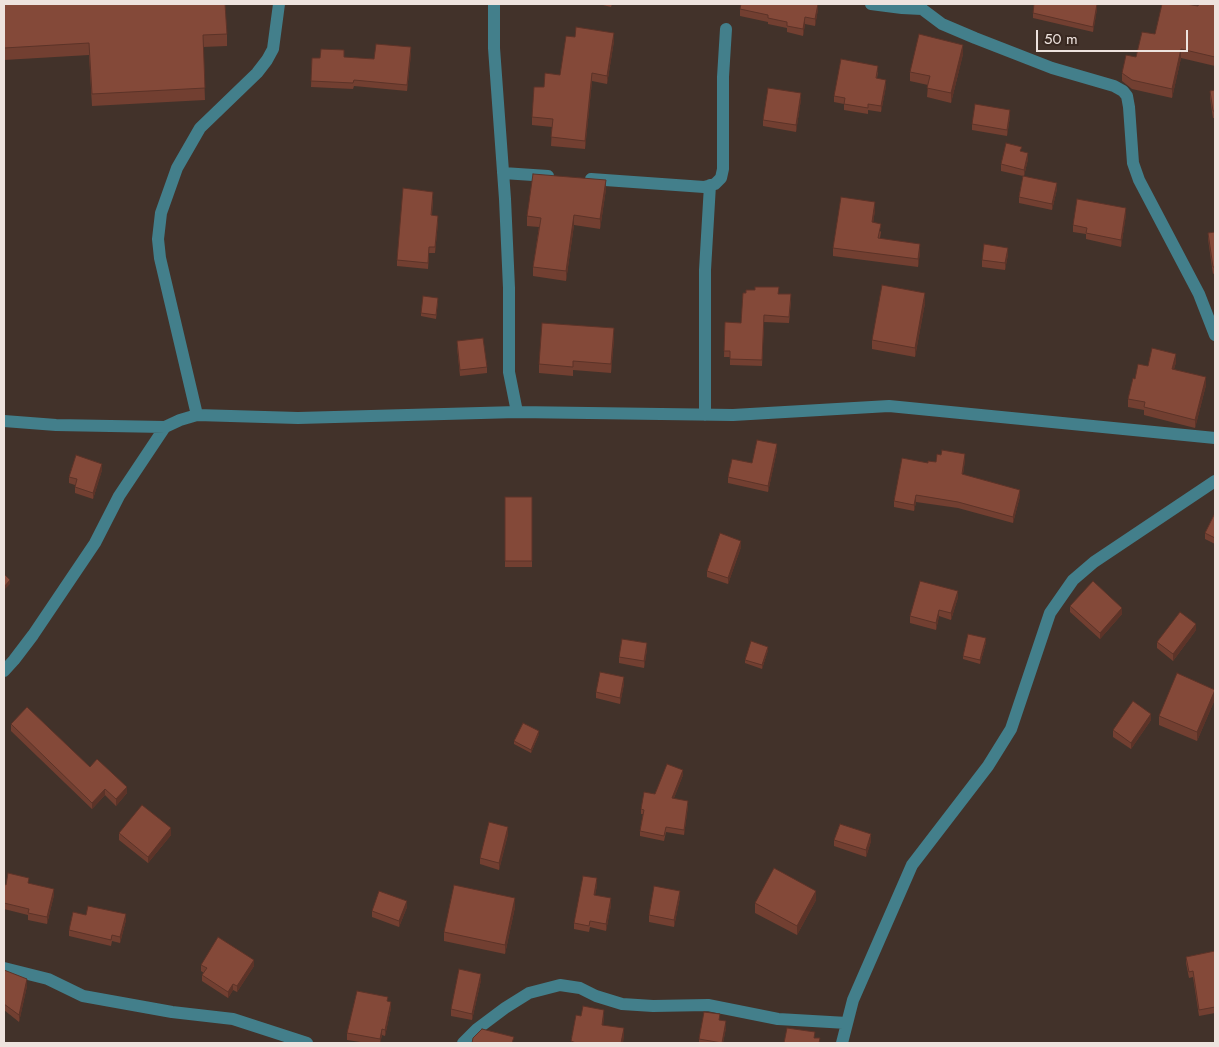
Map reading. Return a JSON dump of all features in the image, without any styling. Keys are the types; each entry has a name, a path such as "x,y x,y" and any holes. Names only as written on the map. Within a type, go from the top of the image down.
{"street":[{"path":"198,415 160,258 158,239 161,213 178,168 200,128 268,60 273,49 280,4"},
{"path":"494,4 494,48 509,288 509,372 517,412"},
{"path":"870,4 902,8 921,6 942,24 1014,55 1114,86 1123,91 1127,96 1130,107 1133,163 1139,180 1198,294 1215,335"},
{"path":"580,178 704,187 715,184 721,178 723,169 723,77 726,29"},
{"path":"503,174 561,177"},
{"path":"705,415 705,270 710,185"},
{"path":"4,421 56,425 165,427 198,415 298,418 517,412 733,415 890,406 1215,438"},
{"path":"4,671 33,635 95,543 119,496 165,427"},
{"path":"842,1043 853,1000 912,865 988,766 1011,729 1050,613 1074,580 1094,562 1215,481"},
{"path":"4,968 48,980 83,996 172,1012 233,1019 307,1043"},
{"path":"463,1043 477,1029 529,993 560,985 580,988 596,996 622,1004 708,1006 778,1019 847,1023"}],"building":[{"path":"4,4 225,4 227,34 203,35 205,88 92,94 89,43 4,48"},
{"path":"741,4 818,4 815,19 805,17 803,29 787,26 787,22 768,18 768,15 740,9"},
{"path":"1034,4 1097,4 1093,27 1033,13"},
{"path":"1162,4 1198,6 1199,4 1215,4 1215,57 1181,49 1172,89 1132,80 1122,73 1126,55 1136,57 1142,32 1155,34"},
{"path":"576,27 614,33 607,76 592,73 585,141 551,137 553,119 532,117 534,87 544,87 545,73 560,75 566,36 575,37"},
{"path":"919,34 963,45 951,93 927,88 930,76 910,72"},
{"path":"376,44 411,47 407,85 354,80 353,83 311,81 312,58 320,58 321,49 344,50 344,57 374,59"},
{"path":"841,59 878,66 876,78 886,80 881,106 868,104 868,108 844,104 845,98 834,96"},
{"path":"768,88 801,93 796,125 763,120"},
{"path":"1215,90 1215,111 1213,111 1210,91"},
{"path":"975,104 1010,110 1007,130 972,124"},
{"path":"1006,143 1022,147 1020,151 1028,153 1024,170 1001,164"},
{"path":"533,174 606,180 600,219 574,215 566,271 533,267 541,218 527,216"},
{"path":"1023,176 1057,183 1052,204 1019,197"},
{"path":"403,188 433,192 431,215 438,216 435,247 429,247 428,263 397,260"},
{"path":"841,197 875,202 872,222 881,224 878,238 920,244 918,259 833,248"},
{"path":"1077,199 1126,208 1121,240 1086,233 1087,228 1073,225"},
{"path":"1215,232 1215,267 1213,267 1208,233"},
{"path":"984,244 1008,248 1005,263 982,260"},
{"path":"882,285 925,293 915,348 872,340"},
{"path":"755,287 779,287 778,294 791,294 789,317 764,315 762,360 730,359 730,351 724,351 725,322 741,323 743,293 746,293 746,290 755,290"},
{"path":"423,296 438,298 436,315 421,313"},
{"path":"542,323 614,328 611,364 573,361 573,367 539,364"},
{"path":"483,338 487,367 460,370 457,341"},
{"path":"1152,348 1176,354 1172,369 1206,377 1195,420 1144,407 1145,402 1128,399 1138,364 1148,366"},
{"path":"757,440 777,444 768,486 728,477 732,459 752,463"},
{"path":"942,450 965,454 962,474 1020,490 1013,517 958,502 916,495 914,505 894,501 902,458 928,463 928,461 936,462 937,454 941,455"},
{"path":"76,455 102,464 93,493 75,487 77,479 69,477"},
{"path":"505,497 532,497 532,561 505,561"},
{"path":"1215,513 1215,538 1205,533"},
{"path":"720,533 741,541 728,578 707,571"},
{"path":"4,574 10,580 4,587"},
{"path":"920,581 958,591 951,613 939,610 936,623 910,616"},
{"path":"1093,581 1122,608 1100,633 1070,606"},
{"path":"1180,612 1196,624 1173,654 1157,642"},
{"path":"968,634 986,638 980,660 963,656"},
{"path":"622,639 647,643 644,661 619,657"},
{"path":"751,641 768,647 762,665 745,660"},
{"path":"600,672 624,677 620,698 596,692"},
{"path":"1177,673 1215,690 1197,732 1159,716"},
{"path":"1133,701 1151,714 1131,743 1113,730"},
{"path":"27,707 90,767 97,759 127,787 116,799 105,789 92,803 11,724"},
{"path":"523,723 539,731 531,750 514,741"},
{"path":"667,764 683,770 672,798 688,801 684,830 666,827 664,836 640,831 644,810 641,809 644,792 655,794"},
{"path":"142,805 171,828 148,857 119,833"},
{"path":"489,822 508,827 499,863 480,858"},
{"path":"840,824 871,834 866,850 834,840"},
{"path":"774,868 816,891 797,926 755,903"},
{"path":"8,873 29,878 28,883 54,889 47,917 28,913 29,909 4,903 4,884 6,885"},
{"path":"583,876 597,878 594,895 611,898 606,924 590,921 589,926 574,923"},
{"path":"454,885 515,898 505,945 444,932"},
{"path":"654,886 680,891 674,920 649,915"},
{"path":"379,891 407,901 399,921 372,911"},
{"path":"88,906 126,914 120,937 112,935 111,940 69,930 73,912 86,915"},
{"path":"218,937 254,960 237,986 233,984 228,992 202,975 207,968 201,965"},
{"path":"1215,951 1215,1007 1199,1010 1193,971 1189,972 1186,957"},
{"path":"459,969 481,974 472,1014 451,1009"},
{"path":"4,970 27,979 19,1015 4,1004"},
{"path":"357,991 388,997 387,1001 391,1002 385,1030 382,1029 380,1039 347,1033"},
{"path":"583,1006 604,1010 602,1025 624,1028 621,1043 576,1043 571,1041 576,1015 581,1016"},
{"path":"704,1012 720,1014 719,1020 726,1021 722,1043 699,1039"},
{"path":"787,1028 815,1032 814,1038 820,1038 819,1043 784,1043"},
{"path":"482,1029 514,1037 512,1043 472,1043 473,1038"}]}
